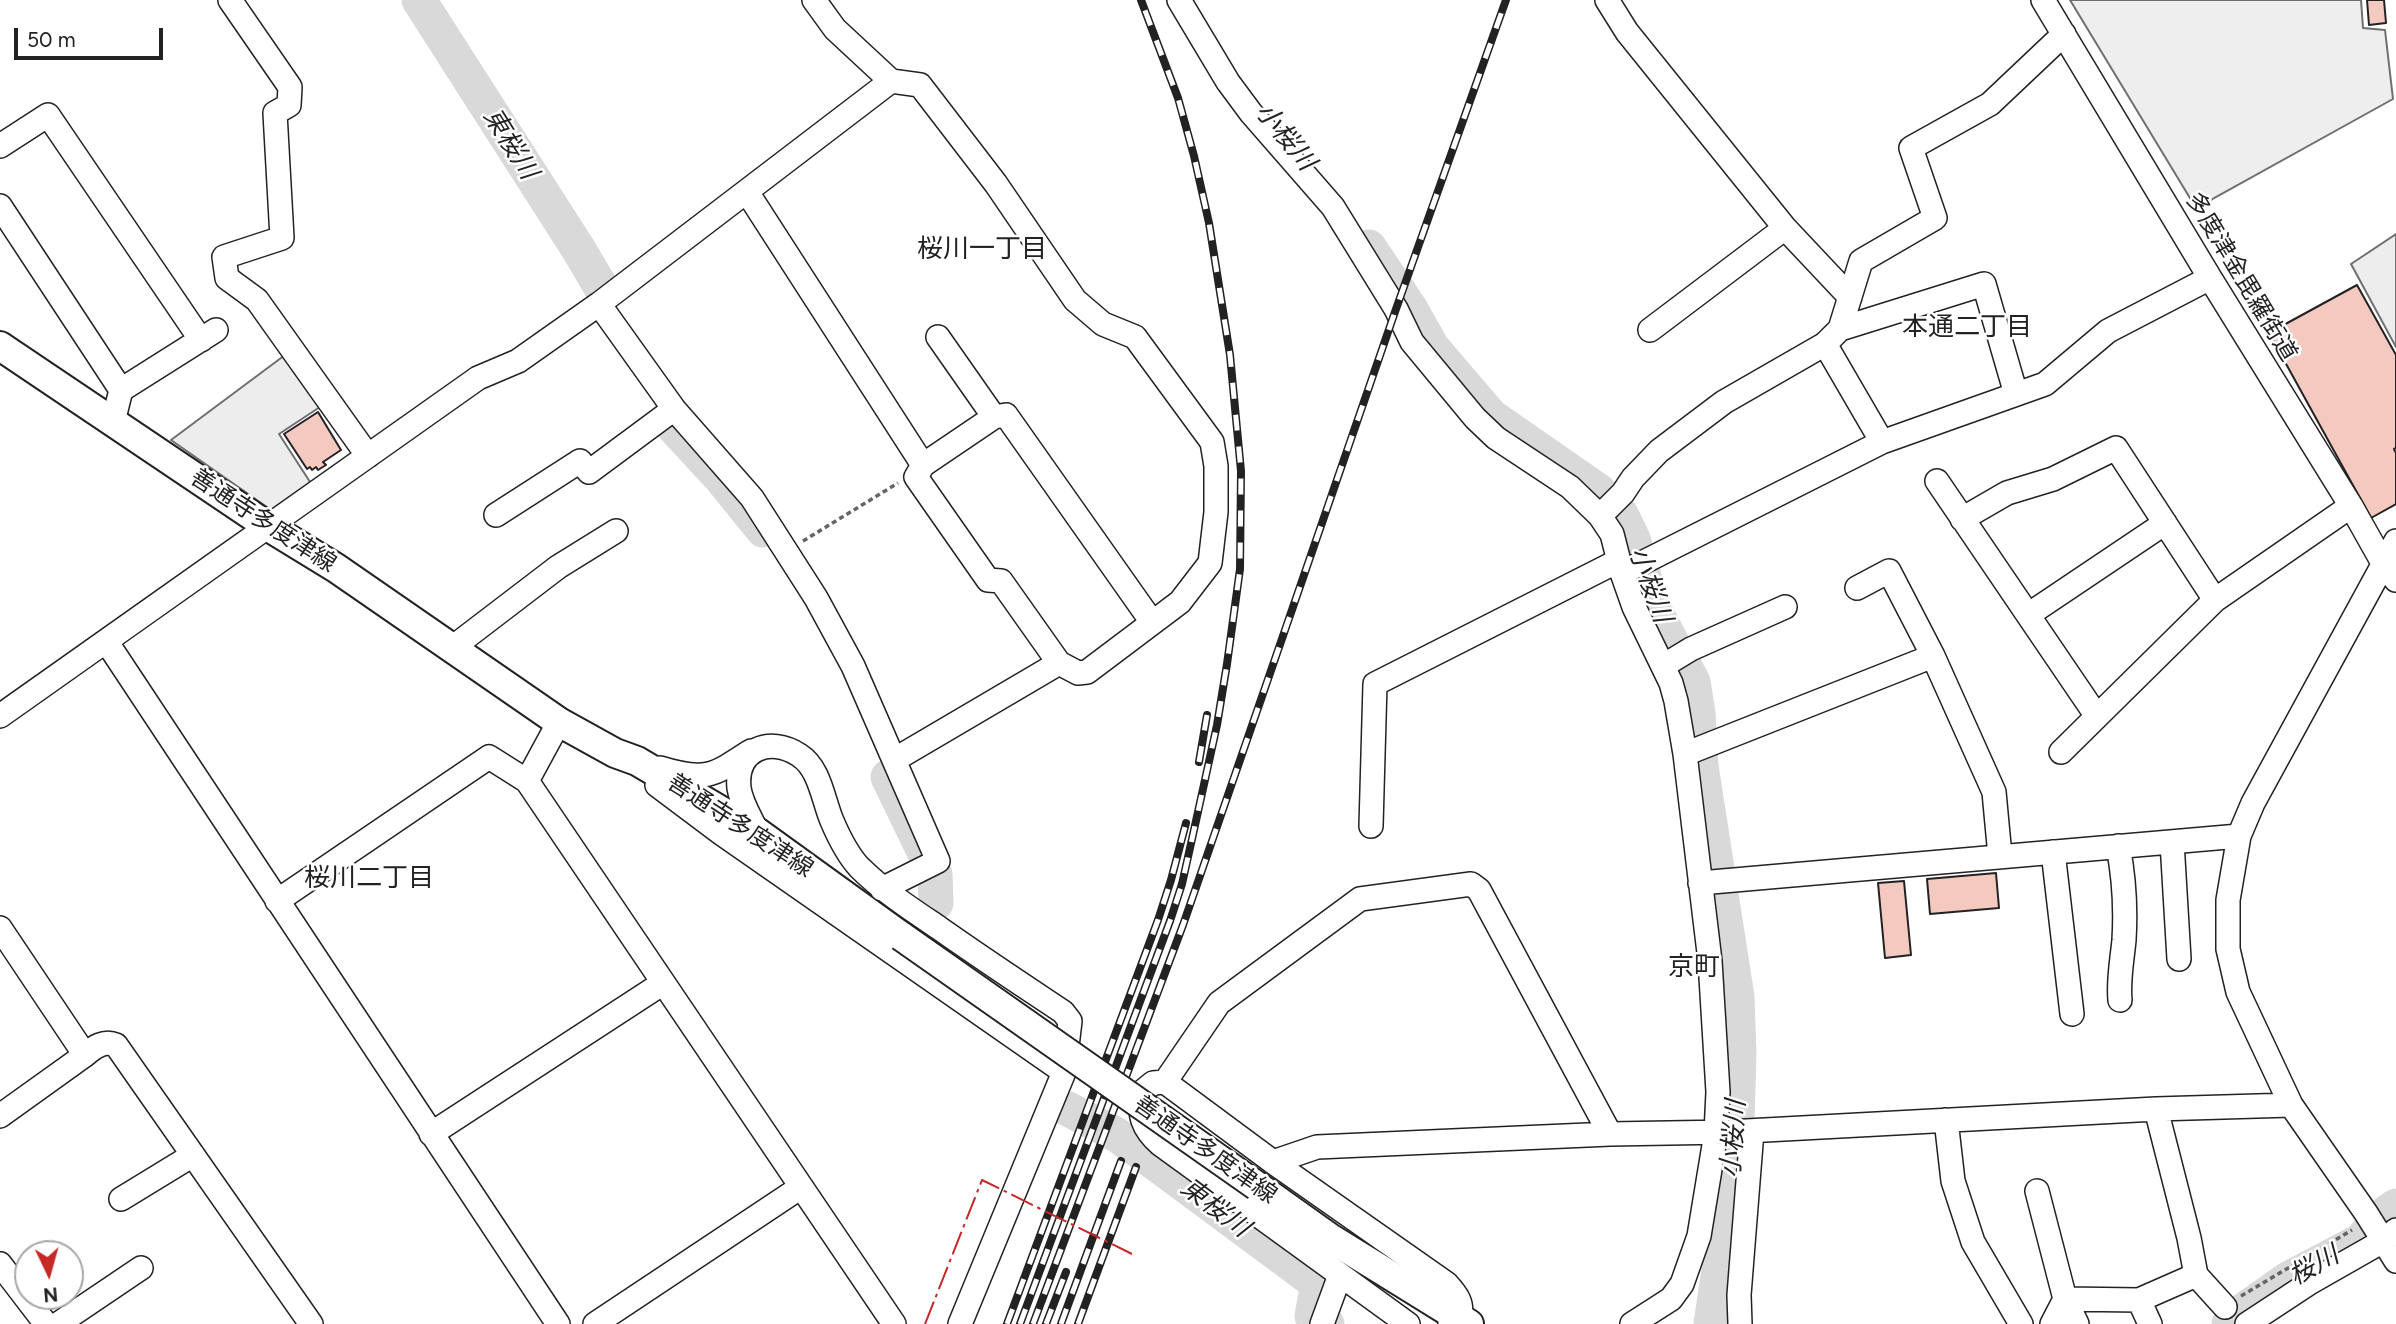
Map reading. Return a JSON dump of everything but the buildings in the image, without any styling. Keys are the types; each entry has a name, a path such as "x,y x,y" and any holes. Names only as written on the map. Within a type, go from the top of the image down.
{"main road":[{"name":"善通寺多度津線","path":"1,347 269,527 336,568 559,722 757,832 1330,1238 1459,1322"}],"street":[{"path":"230,0 290,87 289,104 275,113 282,238 224,257 227,278 257,300 368,456"},
{"path":"747,192 988,580 1001,581 1059,663 1078,673 1087,672 1180,601 1210,563 1216,512 1216,466 1212,442 1135,337 1103,324 1075,300 996,184 920,85 891,81 835,29 814,0"},
{"path":"1179,0 1228,82 1251,113 1333,207 1396,309 1412,342 1475,418 1496,438 1570,487 1608,508"},
{"path":"1607,0 1627,32 1785,228 1850,297"},
{"name":"多度津金毘羅街道","path":"2043,0 2389,572"},
{"path":"1881,442 1833,336 1850,297 1861,261 1935,218 1911,148 1990,104 2064,34"},
{"path":"0,716 478,378 518,361 599,304 891,81"},
{"path":"0,146 48,115 208,335 121,390 113,422"},
{"path":"0,206 121,390"},
{"path":"1650,330 1785,228"},
{"path":"1371,826 1375,684 1630,565 1881,442 2045,384 2108,331 2210,278"},
{"path":"1608,508 1659,451 1724,402 1833,336 1984,284 2016,394"},
{"path":"599,304 674,409 752,498 816,598 853,666 938,861 882,889"},
{"path":"938,337 994,416"},
{"path":"496,514 580,461 589,472 674,409"},
{"path":"919,471 994,416 1006,415 1152,622"},
{"path":"1962,520 2007,493 2053,479 2116,448 2215,600"},
{"path":"1937,481 2096,715"},
{"path":"2061,752 2215,600 2351,506"},
{"path":"1608,508 1612,534 1630,565 1634,607 1667,664 1676,701 1694,750 1712,881 1711,975 1718,1092 1736,1132 1740,1324"},
{"path":"2028,615 2165,523"},
{"path":"452,648 558,567 616,531"},
{"path":"2396,541 2389,572 2253,803 2239,836 2228,900 2228,949 2238,992 2291,1105 2367,1215 2389,1236 2396,1261"},
{"path":"1857,588 1889,571 1933,656 1994,792 2000,856"},
{"path":"1667,664 1691,649 1785,607"},
{"path":"106,641 558,1324"},
{"path":"1694,750 1933,656"},
{"path":"894,760 1059,663"},
{"path":"527,781 559,722"},
{"path":"626,757 684,775 702,776 718,772 751,751 768,745 788,748 803,757 816,777 832,822 856,864 882,889 1063,1012 1070,1021 1064,1072 960,1324"},
{"path":"751,751 741,768 739,787 743,803 757,832"},
{"path":"277,901 489,757 527,781 894,1324"},
{"path":"626,757 721,833 1064,1072"},
{"path":"1712,881 2239,836"},
{"path":"2172,842 2179,959"},
{"path":"2118,846 2125,908 2118,981 2120,1000"},
{"path":"2053,852 2072,1014"},
{"path":"1165,1082 1219,1003 1360,899 1471,884 1479,890 1610,1135"},
{"path":"0,928 85,1055"},
{"path":"431,1134 663,983"},
{"path":"0,1116 102,1044 110,1042 116,1045 311,1324"},
{"path":"1408,1324 1160,1144 1148,1133 1142,1120 1142,1092 1153,1083 1165,1082 1273,1162 1447,1284 1456,1293 1462,1307 1459,1322"},
{"path":"1273,1162 1317,1147 1736,1132 2156,1109 2291,1105"},
{"path":"2156,1109 2196,1275 2225,1307"},
{"path":"1946,1120 1954,1181 1973,1242 2021,1324"},
{"path":"1632,1324 1671,1299 1682,1284 1736,1132"},
{"path":"121,1199 193,1155"},
{"path":"595,1324 801,1187"},
{"path":"2036,1191 2066,1299 2077,1324"},
{"path":"2248,1324 2273,1317 2311,1282 2389,1236"},
{"path":"0,1264 46,1324"},
{"path":"58,1324 141,1268"},
{"path":"1324,1321 1340,1275"},
{"path":"2066,1299 2139,1300 2196,1275"},
{"path":"2052,1324 2066,1299"},
{"path":"2139,1300 2150,1324"}],"path":[{"path":"786,551 919,471"},
{"path":"2225,1307 2252,1288 2361,1225 2367,1215"}],"shaded area":[{"path":"2070,0 2361,0 2363,28 2385,30 2393,99 2196,208"},
{"path":"2396,234 2396,347 2351,264"},
{"path":"285,355 323,405 279,434 312,485 274,512 171,440"}],"waterway":[{"name":"東桜川","path":"419,0 602,289"},
{"name":"小桜川","path":"1369,247 1410,308 1432,347 1491,416 1599,491 1621,514 1633,539 1653,607 1693,682 1701,766 1737,997 1739,1053 1736,1154 1711,1324"},
{"name":"東桜川","path":"670,423 720,477 763,530"},
{"name":"東桜川","path":"888,777 935,874 936,903"},
{"name":"東桜川","path":"1068,1109 1117,1135 1318,1284 1312,1316 1327,1324"},
{"name":"桜川","path":"2229,1324 2235,1316 2288,1279 2360,1241 2383,1215 2396,1206"}],"railway":[{"path":"1020,1324 1182,884 1217,725 1240,569 1241,471 1230,355 1209,223 1178,98 1141,0"},
{"path":"1033,1324 1183,925 1506,0"},
{"path":"1199,762 1207,715"},
{"path":"1007,1324 1158,920 1186,823"},
{"path":"1061,1324 1121,1161"},
{"path":"1078,1324 1136,1167"},
{"path":"1046,1324 1066,1272"}],"power":[{"path":"925,1324 982,1180 1132,1254"}],"district":[{"name":"桜川一丁目","path":"982,249"},
{"name":"本通二丁目","path":"1967,327"},
{"name":"桜川二丁目","path":"369,878"},
{"name":"京町","path":"1694,967"}]}
